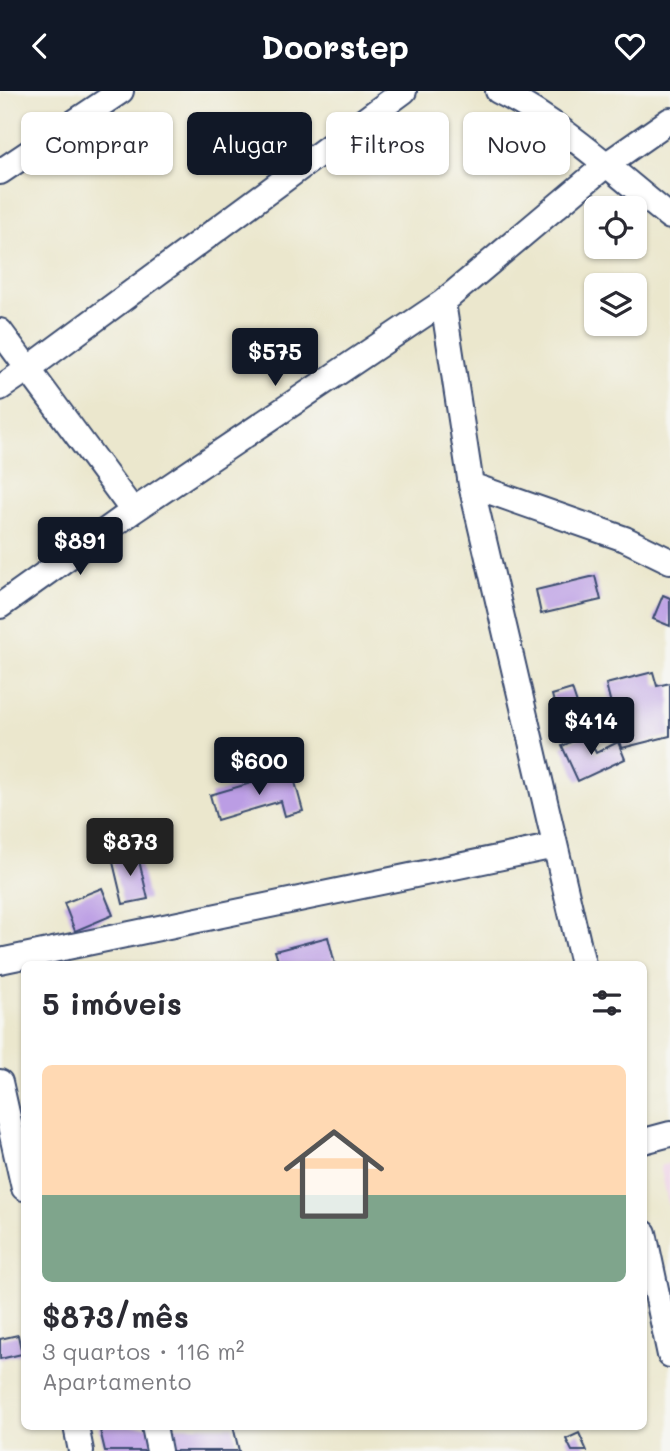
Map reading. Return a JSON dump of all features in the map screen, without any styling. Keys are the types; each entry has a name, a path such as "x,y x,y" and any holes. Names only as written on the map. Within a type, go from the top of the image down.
{"street":[{"path":"0,172 121,91"},
{"path":"0,388 404,91"},
{"path":"498,91 532,110 607,164 670,217"},
{"path":"0,606 133,511 443,302 607,164 670,120"},
{"path":"443,302 471,485 582,961"},
{"path":"0,331 133,511"},
{"path":"471,485 625,539 670,561"},
{"path":"0,961 555,846"},
{"path":"0,1082 21,1175"},
{"path":"647,1140 670,1134"},
{"path":"647,1248 670,1355"},
{"path":"77,1430 81,1451"},
{"path":"155,1430 159,1451"}],"shaded area":[{"path":"670,1163 670,1212 660,1166"}],"building":[{"path":"595,576 601,600 541,614 536,590"},
{"path":"663,595 670,598 670,626 653,619"},
{"path":"653,672 657,686 670,683 670,736 622,748 606,684"},
{"path":"572,689 577,704 556,710 552,695"},
{"path":"587,734 596,753 618,742 625,759 578,781 562,746"},
{"path":"292,771 303,811 285,816 281,801 217,820 210,795"},
{"path":"137,852 148,899 123,904 112,858"},
{"path":"102,888 113,915 75,931 64,903"},
{"path":"328,937 334,961 278,961 275,951"},
{"path":"18,1335 21,1354 0,1359 0,1339"},
{"path":"100,1430 234,1430 239,1451 105,1451"},
{"path":"579,1433 587,1451 572,1451 566,1439"}]}
